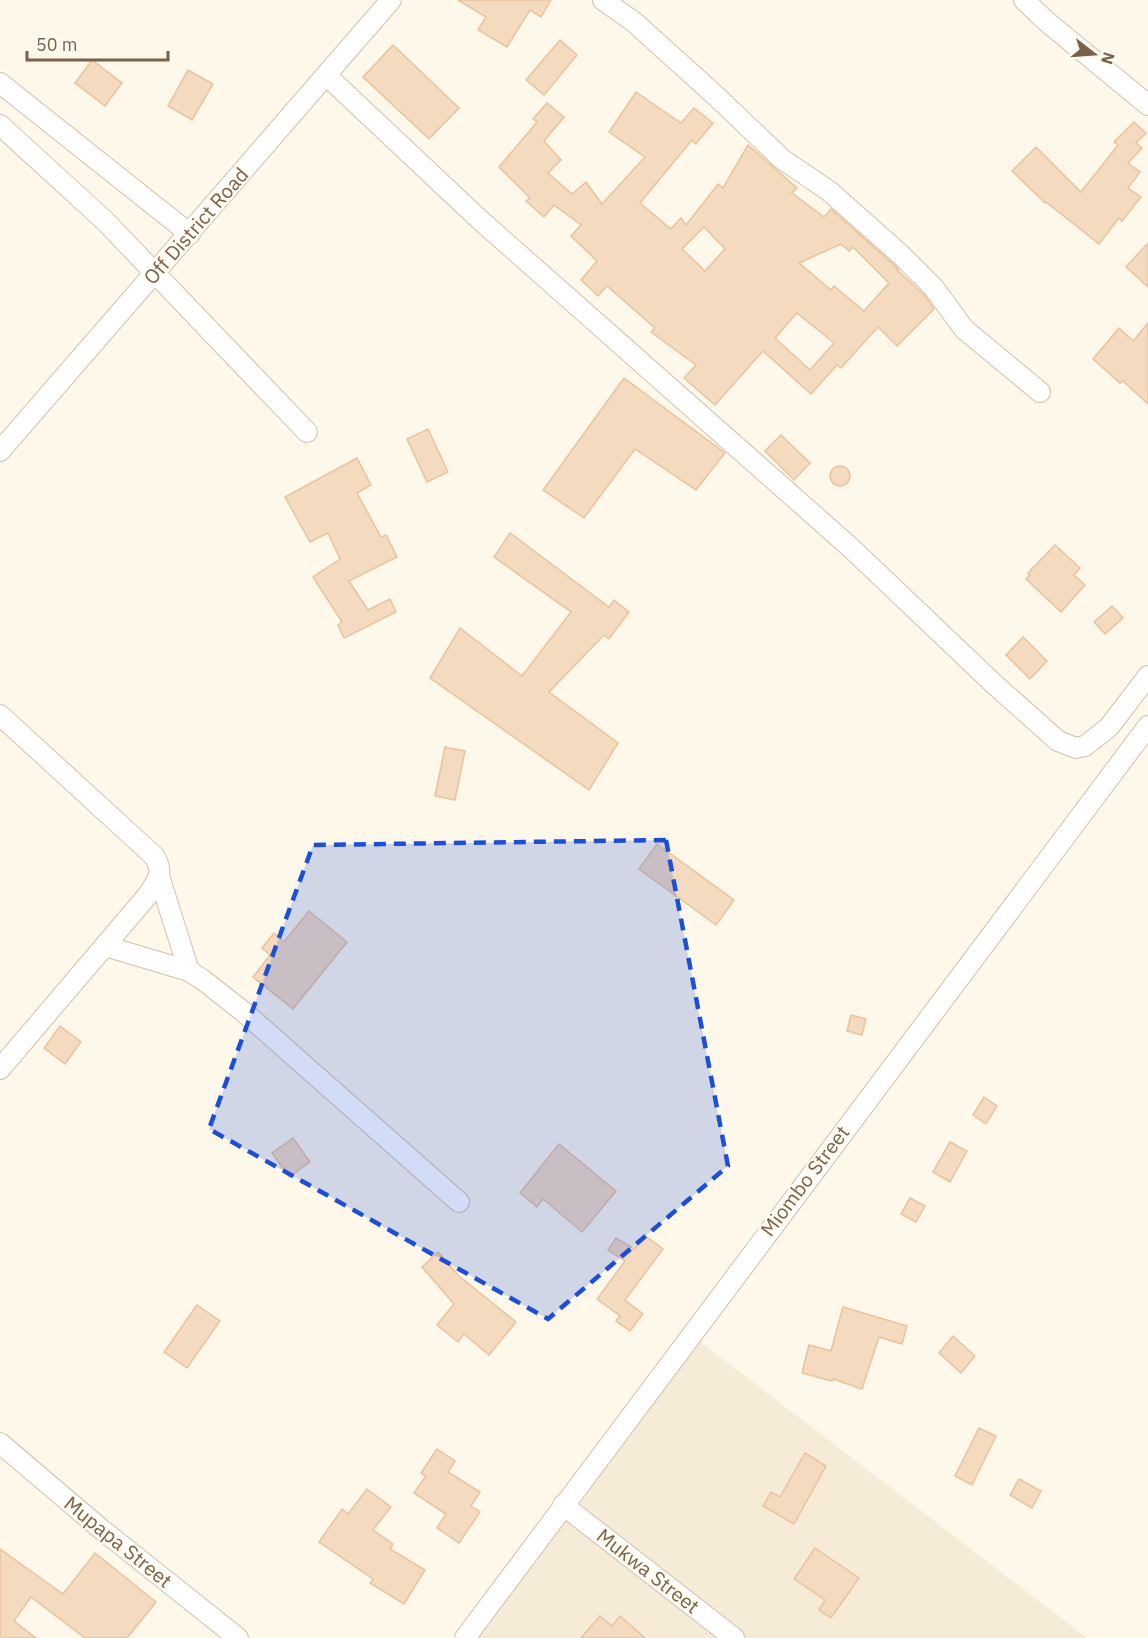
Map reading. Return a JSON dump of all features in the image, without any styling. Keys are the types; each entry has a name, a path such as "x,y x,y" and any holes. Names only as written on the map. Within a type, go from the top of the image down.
{"street":[{"name":"Off District Road","path":"0,451 391,0"},
{"path":"603,0 634,22 782,159 829,191 883,238 934,288 964,329 1040,392"},
{"path":"1024,0 1046,21 1148,105"},
{"path":"326,75 480,219 850,548 1058,741 1076,748 1085,746 1109,727 1148,676"},
{"path":"0,83 190,234"},
{"path":"0,125 105,222 307,432"},
{"path":"0,715 154,856 160,866 159,876 189,971"},
{"name":"Miombo Street","path":"465,1638 1148,726"},
{"path":"0,1070 148,895 159,876"},
{"path":"105,946 189,971 245,1013 459,1202"},
{"name":"Mupapa Street","path":"0,1443 100,1529 238,1638"},
{"name":"Mukwa Street","path":"563,1505 734,1638"}],"highlighted area":[{"path":"666,840 728,1166 548,1319 209,1129 313,845"}],"shaded area":[{"path":"693,1336 1087,1638 470,1638"}],"building":[{"path":"458,0 551,0 541,17 530,10 507,47 478,30 486,17"},
{"path":"560,40 577,55 544,95 526,80"},
{"path":"393,45 459,108 429,139 363,77"},
{"path":"92,60 122,83 105,106 75,83"},
{"path":"188,70 213,84 192,120 168,106"},
{"path":"636,92 681,123 694,108 713,123 696,144 692,140 640,203 671,229 681,218 686,225 718,184 723,188 748,145 797,188 792,193 824,217 831,209 892,263 925,296 934,309 897,346 878,327 841,368 837,365 811,394 763,351 715,405 684,378 696,365 651,332 655,328 607,286 598,296 581,280 597,261 571,236 581,225 554,205 544,217 526,201 530,198 499,167 537,122 533,119 547,103 564,117 544,141 561,160 548,173 572,194 586,182 602,204 645,157 609,132","holes":["704,227 725,249 705,271 682,249","841,244 849,251 853,247 889,283 864,311 834,286 831,290 799,263","797,313 834,343 810,370 775,338"]},
{"path":"1134,122 1146,133 1136,143 1142,148 1128,163 1140,172 1128,188 1141,197 1122,221 1119,218 1099,244 1045,203 1012,171 1036,147 1081,192 1118,145 1114,142"},
{"path":"1148,243 1148,287 1126,267"},
{"path":"1148,323 1148,404 1123,381 1120,383 1093,359 1119,328 1133,341"},
{"path":"624,378 725,453 696,490 635,449 584,518 543,490"},
{"path":"428,429 448,472 427,482 407,439"},
{"path":"781,435 810,463 794,480 765,451"},
{"path":"357,458 371,485 357,493 381,537 386,535 397,557 349,581 368,610 390,599 396,612 344,638 338,625 342,622 313,577 340,559 328,533 310,542 285,497"},
{"path":"840,466 847,469 850,476 847,483 840,486 833,483 830,476 833,469"},
{"path":"510,533 609,607 614,600 629,612 609,639 604,635 549,692 618,743 589,790 430,678 460,628 522,676 571,612 494,557"},
{"path":"1055,545 1080,568 1074,575 1085,585 1061,612 1026,579 1030,575 1028,573"},
{"path":"1112,606 1123,618 1105,634 1094,622"},
{"path":"1023,637 1047,661 1030,679 1006,655"},
{"path":"445,747 465,751 455,800 435,796"},
{"path":"657,844 734,900 716,925 639,869"},
{"path":"309,911 347,942 293,1009 253,977 270,955 262,948 274,933 284,942"},
{"path":"851,1015 866,1019 862,1035 847,1031"},
{"path":"60,1026 81,1042 65,1064 44,1048"},
{"path":"984,1097 997,1106 986,1124 973,1115"},
{"path":"293,1138 310,1162 289,1177 272,1153"},
{"path":"950,1142 967,1151 950,1182 933,1172"},
{"path":"559,1144 616,1191 582,1232 543,1199 537,1207 520,1193"},
{"path":"910,1198 925,1206 916,1222 901,1214"},
{"path":"644,1235 663,1249 625,1300 643,1314 630,1331 616,1321 620,1316 597,1299 625,1261 608,1250 616,1238 634,1249"},
{"path":"438,1252 459,1276 516,1322 489,1355 464,1334 458,1342 437,1325 454,1304 422,1267"},
{"path":"197,1305 220,1321 187,1368 164,1352"},
{"path":"843,1307 907,1326 902,1344 879,1337 862,1389 833,1379 832,1381 802,1373 809,1345 831,1351"},
{"path":"953,1336 975,1356 961,1373 939,1353"},
{"path":"979,1428 996,1436 972,1485 955,1476"},
{"path":"437,1449 455,1461 448,1472 480,1492 471,1506 480,1512 459,1543 437,1528 446,1514 414,1493 426,1476 421,1473"},
{"path":"805,1453 826,1466 794,1524 763,1506 771,1492 780,1497"},
{"path":"1019,1479 1041,1491 1032,1508 1010,1495"},
{"path":"367,1489 391,1507 373,1530 393,1544 390,1549 425,1570 404,1604 370,1583 373,1579 319,1542 342,1509 348,1514"},
{"path":"815,1548 859,1578 831,1618 819,1610 825,1600 794,1579"},
{"path":"0,1549 63,1594 95,1553 156,1602 127,1638 85,1638 31,1597 14,1621 36,1638 0,1638"},
{"path":"600,1616 612,1626 620,1616 645,1638 581,1638"}]}
